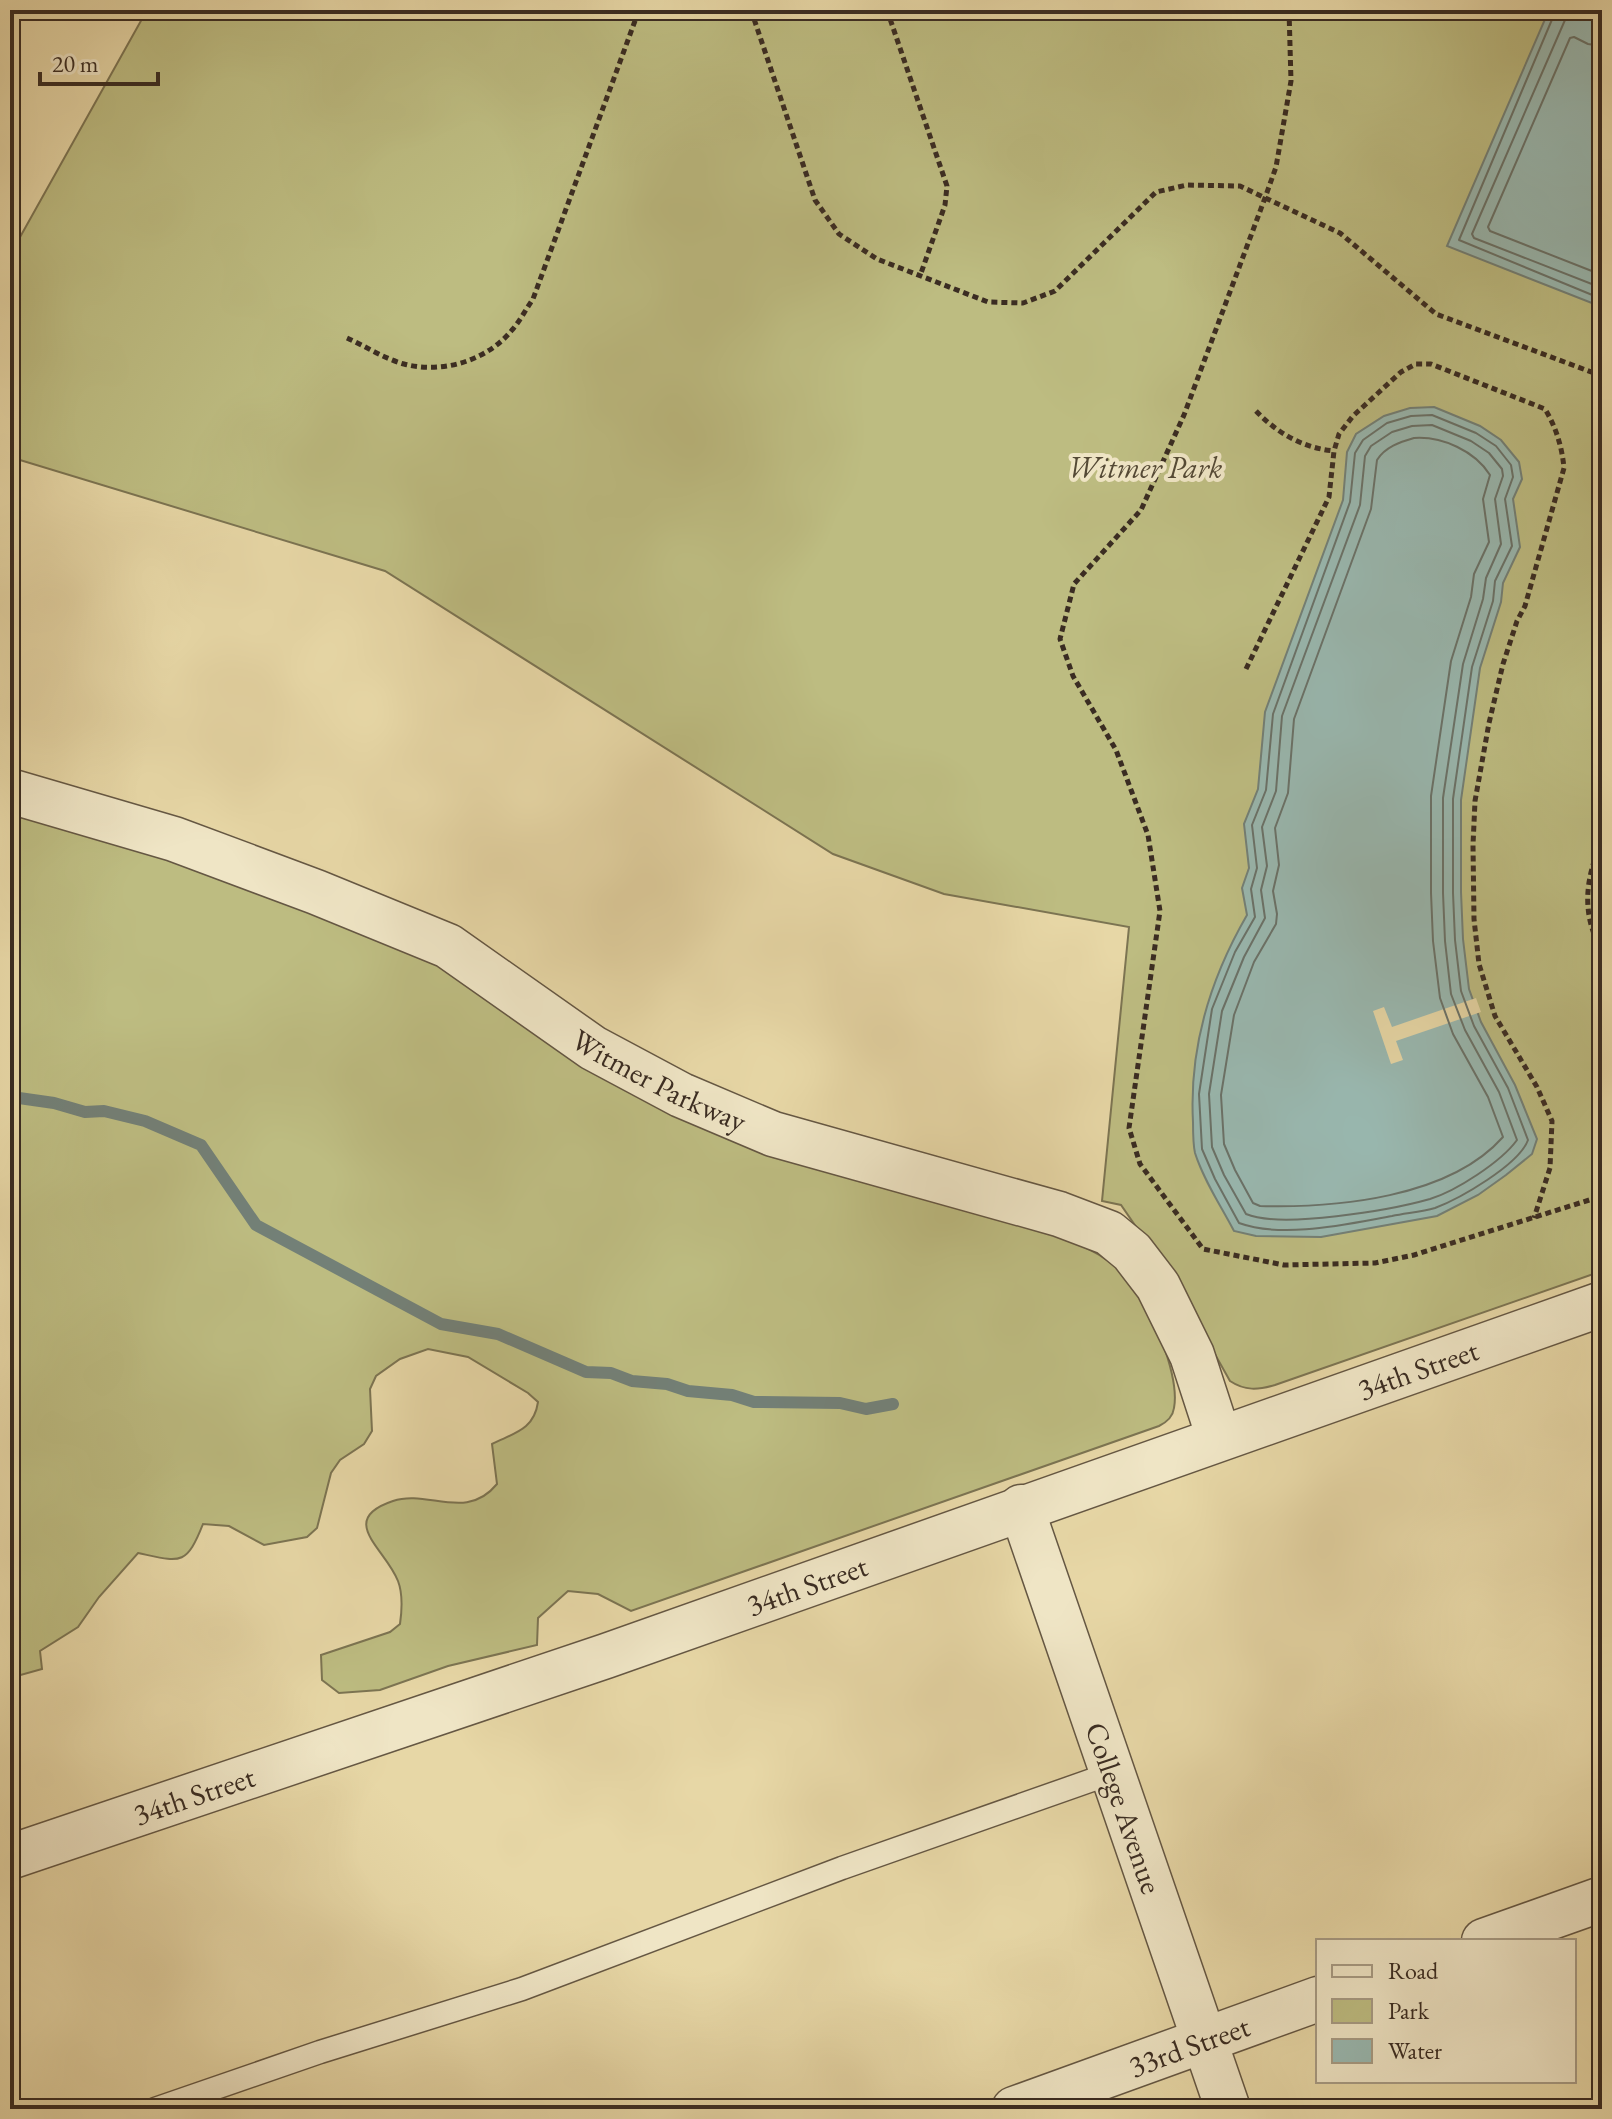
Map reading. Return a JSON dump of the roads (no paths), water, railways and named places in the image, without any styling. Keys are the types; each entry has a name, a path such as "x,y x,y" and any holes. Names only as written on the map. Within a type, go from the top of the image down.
{"street":[{"name":"Witmer Parkway","path":"10,791 174,839 448,946 593,1048 681,1095 773,1134 1059,1214 1109,1233 1132,1252 1158,1286 1192,1355 1219,1438"},
{"name":"34th Street","path":"10,1857 606,1656 1602,1304"},
{"name":"College Avenue","path":"1021,1507 1228,2109"},
{"path":"1490,1939 1602,1899"},
{"name":"33rd Street","path":"1014,2109 1316,2000"}],"lane":[{"path":"155,2109 320,2052 522,1989 842,1868 1112,1773"}],"water":[{"path":"1549,10 1586,10 1602,17 1602,307 1447,246"},
{"path":"1434,407 1480,426 1501,440 1519,462 1522,479 1513,499 1520,547 1503,583 1501,602 1480,668 1461,800 1461,892 1469,989 1481,1022 1515,1085 1537,1139 1532,1154 1506,1175 1478,1195 1437,1216 1321,1237 1256,1236 1234,1231 1195,1153 1193,1094 1205,1015 1222,964 1247,915 1242,888 1249,868 1244,824 1258,789 1265,712 1343,500 1347,452 1356,434 1384,416 1410,408"}],"waterway":[{"path":"10,1100 19,1098 54,1103 85,1112 104,1111 145,1121 201,1145 256,1225 441,1324 498,1334 586,1372 611,1373 632,1381 667,1384 688,1391 732,1395 754,1402 840,1403 866,1409 893,1404"}],"park label":[{"name":"Witmer Park","path":"1145,467"}]}
